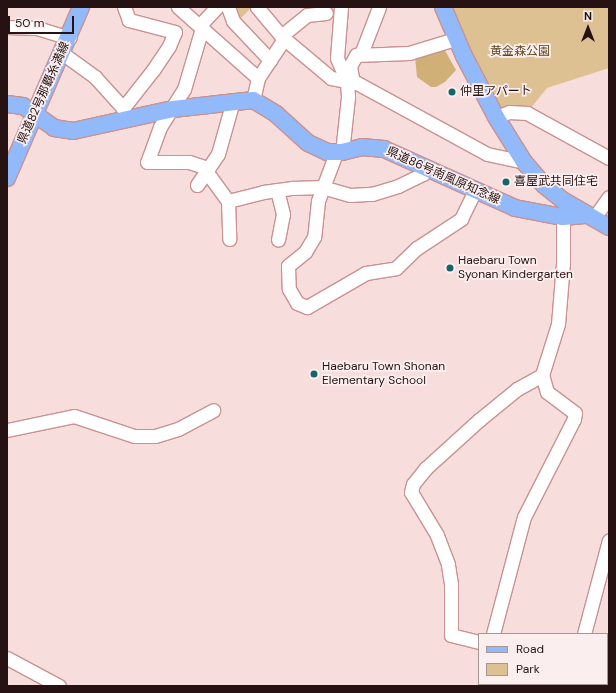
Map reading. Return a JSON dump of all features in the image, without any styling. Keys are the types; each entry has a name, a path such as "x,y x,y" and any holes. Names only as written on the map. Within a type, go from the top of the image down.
{"main road":[{"name":"県道82号那覇糸満線","path":"7,178 11,156 34,114 69,38 81,7"},
{"path":"443,7 455,39 496,117 524,162 544,185 589,217 609,227"},
{"path":"7,104 22,106 54,128 73,131 90,129 125,113 253,100"},
{"name":"県道86号南風原知念線","path":"253,100 276,114 308,143 327,152 339,152 372,147 384,149 516,208 536,214 562,217 589,217"}],"street":[{"path":"124,7 129,20 174,32"},
{"path":"217,7 201,26 184,89 173,109 160,127 147,162 189,162 207,170 228,201 229,239"},
{"path":"228,7 233,21 270,60"},
{"path":"257,7 283,38 331,78 350,83 487,154 524,162"},
{"path":"340,7 337,58 350,83"},
{"path":"361,54 379,7"},
{"path":"62,53 95,77 125,113 169,46 180,8 258,78"},
{"path":"253,100 258,78 283,38 307,15 326,13"},
{"path":"7,27 38,28 69,38"},
{"path":"455,39 409,53 361,54 351,61 350,83 339,152 322,188 314,237 305,252 288,266 287,275 289,289 297,303 307,307 366,273 396,268 417,248 461,219 475,190"},
{"path":"197,185 218,154 233,101"},
{"path":"496,117 509,112 527,113 609,158"},
{"path":"228,201 277,190 322,188 344,194 372,194 398,186 423,174 426,169"},
{"path":"277,190 283,214 278,240"},
{"path":"589,217 609,197"},
{"path":"493,633 513,552 526,512 574,419 575,413 547,392 542,375 558,324 564,263 562,217"},
{"path":"478,642 452,635 452,584 448,564 437,535 411,492 412,484 426,468 479,420 517,389 542,375"},
{"path":"7,430 74,416 134,436 155,436 178,429 213,410"},
{"path":"584,633 609,540"},
{"path":"7,658 59,686"}],"green space":[{"path":"232,7 250,7 251,8 237,22"},
{"name":"黄金森公園","path":"453,7 609,7 609,68 547,88 530,109 499,107 461,36"}],"shaded area":[{"path":"444,49 456,70 445,82 436,87 431,87 417,77 415,57"}],"place":[{"name":"仲里アパート","path":"452,92"},
{"name":"喜屋武共同住宅","path":"506,182"},
{"name":"Haebaru Town Syonan Kindergarten","path":"450,268"},
{"name":"Haebaru Town Shonan Elementary School","path":"314,374"}]}
